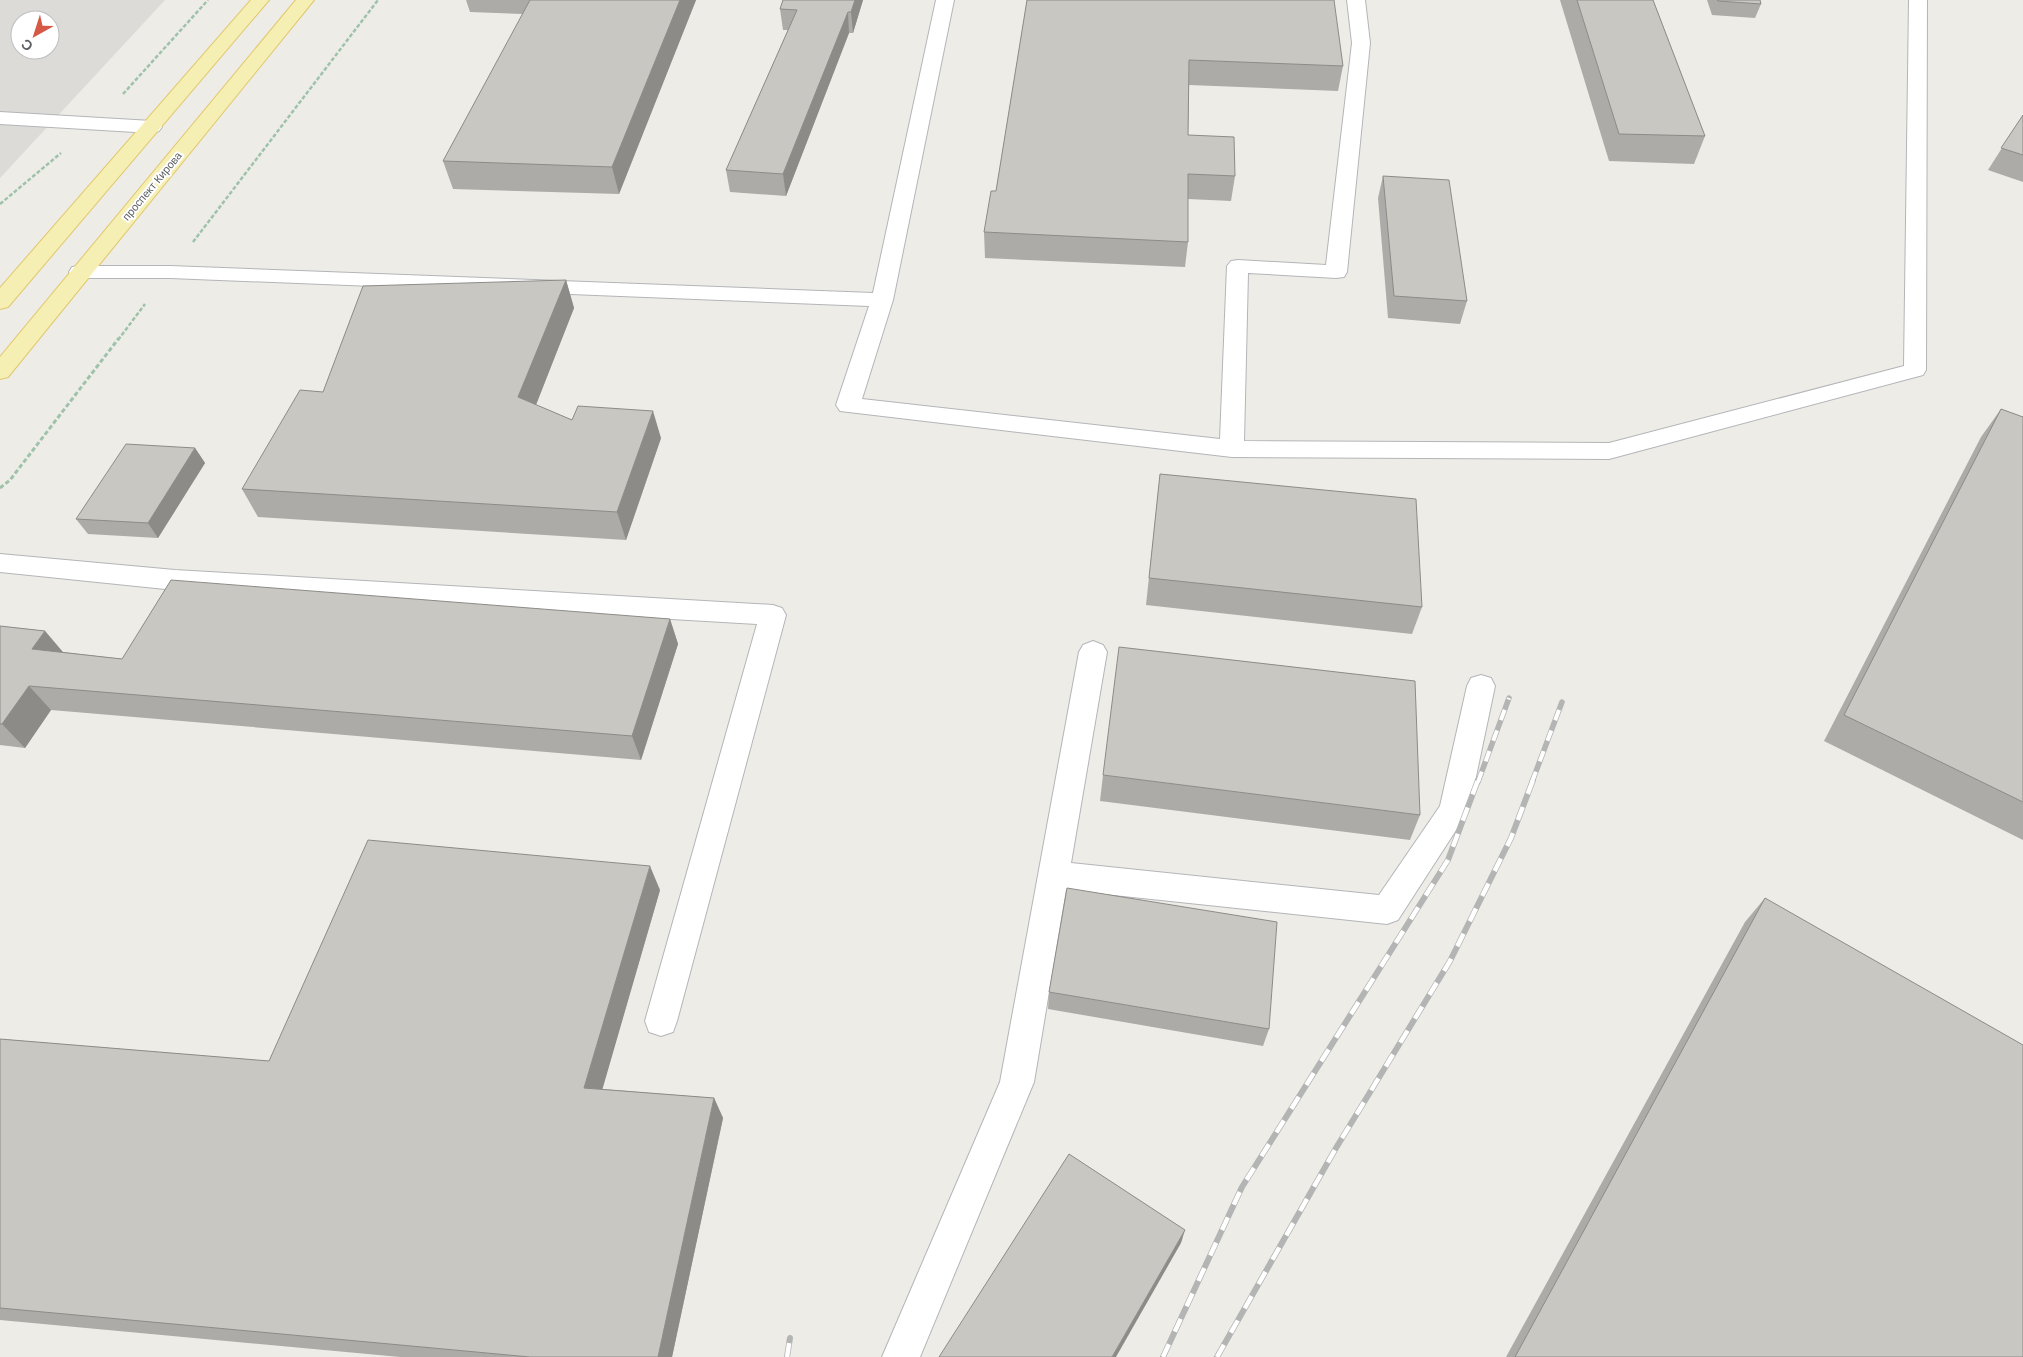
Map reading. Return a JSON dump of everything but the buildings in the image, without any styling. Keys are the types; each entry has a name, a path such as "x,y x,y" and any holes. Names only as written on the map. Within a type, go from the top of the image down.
{"main road":[{"path":"0,302 260,0"},
{"name":"проспект Кирова","path":"0,372 80,272 305,0"}],"street":[{"path":"945,0 882,300 848,406 1232,449 1609,451 1916,370 1918,0"},
{"path":"1232,449 1238,266 1336,272 1361,43 1356,0"},
{"path":"0,118 152,127"},
{"path":"80,272 170,272 882,300"},
{"path":"0,563 175,580 773,615 661,1021"},
{"path":"901,1357 1017,1082 1093,652"},
{"path":"1054,875 1387,910 1454,810 1481,686"}],"shaded area":[{"path":"0,0 165,0 0,178"}],"railway":[{"path":"1478,782 1509,698"},
{"path":"1532,782 1562,702"},
{"path":"1163,1357 1242,1187 1448,860 1478,780"},
{"path":"1217,1357 1336,1148 1450,961 1511,838 1533,780"},
{"path":"787,1357 790,1338"}]}
